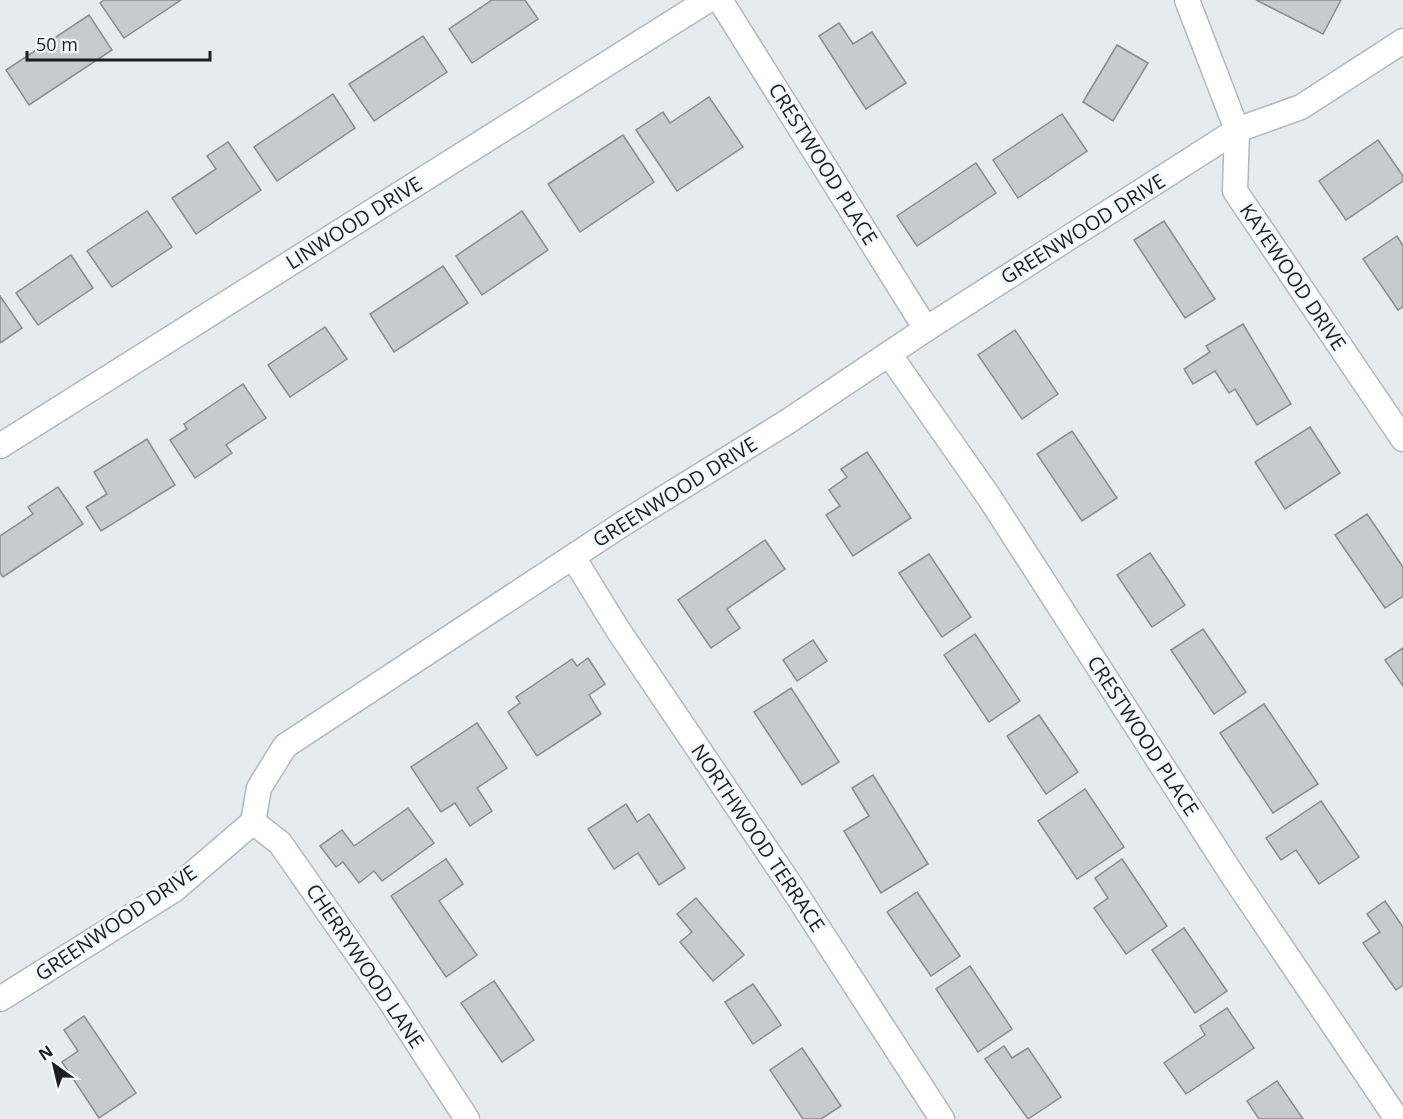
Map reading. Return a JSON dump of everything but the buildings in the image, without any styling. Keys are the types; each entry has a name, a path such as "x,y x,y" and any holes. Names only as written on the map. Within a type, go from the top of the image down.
{"street":[{"name":"LINWOOD DRIVE","path":"0,446 708,0"},
{"name":"CRESTWOOD PLACE","path":"720,0 926,329"},
{"name":"KAYEWOOD DRIVE","path":"1187,0 1237,130 1235,191 1403,439"},
{"name":"GREENWOOD DRIVE","path":"0,999 175,889 253,822 259,788 285,746 573,557 787,422 926,329 1237,130 1301,107 1403,41"},
{"name":"CRESTWOOD PLACE","path":"889,354 989,497 1235,879 1397,1119"},
{"name":"NORTHWOOD TERRACE","path":"573,557 618,630 791,886 942,1119"},
{"name":"CHERRYWOOD LANE","path":"253,822 280,843 387,996 467,1119"}]}
